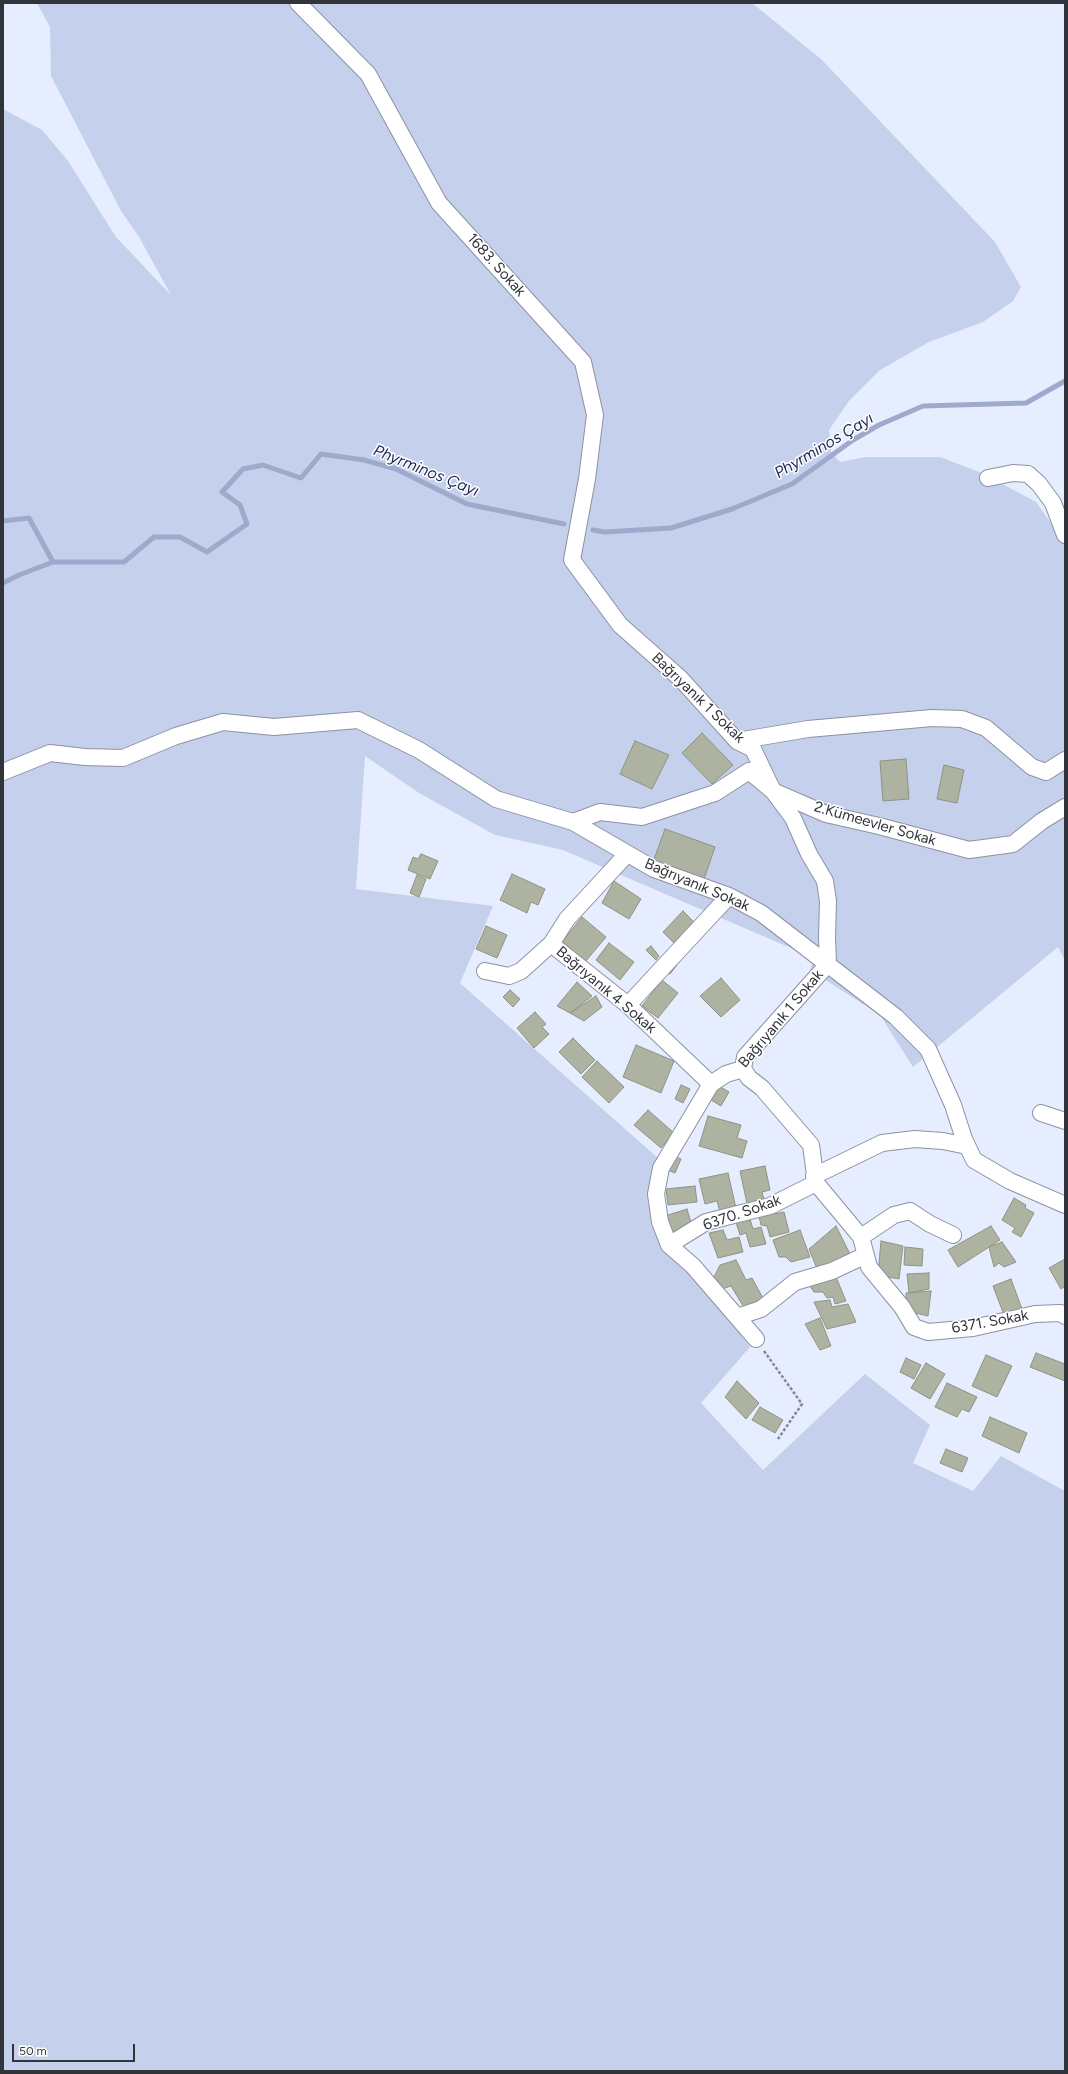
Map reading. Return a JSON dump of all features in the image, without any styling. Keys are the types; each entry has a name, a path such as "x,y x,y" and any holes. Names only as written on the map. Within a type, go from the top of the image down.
{"street":[{"name":"1683. Sokak","path":"298,3 368,74 439,203 583,362 595,415 587,479 572,560"},
{"path":"988,478 1013,473 1028,474 1039,484 1053,503 1065,535"},
{"name":"Bağrıyanık 1 Sokak","path":"572,560 620,625 681,679 737,741 753,749 773,791 793,818 809,854 825,881 828,901 828,964 745,1057 743,1069 726,1074 711,1084 661,1168 656,1194 660,1222 669,1245 693,1266 756,1339"},
{"path":"737,741 808,729 932,718 962,719 986,728 1032,768 1046,772 1065,760"},
{"name":"Bağrıyanık Sokak","path":"3,772 50,753 85,757 123,758 176,736 223,722 274,728 358,720 419,750 496,799 573,822 654,869 730,896 760,913 896,1017 928,1049 953,1105 967,1146 974,1160 1010,1181 1065,1205"},
{"name":"2.Kümeevler Sokak","path":"573,822 600,812 642,817 715,793 749,771 773,791 826,814 879,826 969,850 1013,844 1042,821 1065,807"},
{"name":"Bağrıyanık 4 Sokak","path":"627,854 567,919 551,944 628,1005 711,1084"},
{"path":"628,1005 730,896"},
{"path":"484,971 509,976 521,971 551,944"},
{"path":"737,1317 760,1309 795,1282 832,1271 866,1255 861,1236 815,1180 811,1145 762,1088 749,1078 743,1069"},
{"path":"1041,1113 1065,1121"},
{"name":"6370. Sokak","path":"669,1245 706,1222 770,1206 882,1143 915,1139 943,1141 967,1146"},
{"path":"861,1236 894,1215 910,1211 930,1224 953,1235"},
{"name":"6371. Sokak","path":"866,1255 869,1267 902,1307 914,1327 928,1332 973,1328 1035,1314 1064,1312"}],"path":[{"path":"756,1339 802,1404 778,1439"}],"shaded area":[{"path":"37,3 752,3 821,59 995,242 1021,287 1013,301 983,322 929,342 880,370 849,401 829,430 831,452 840,462 865,457 940,457 982,473 1036,502 1065,543 1065,961 1058,947 913,1067 880,1015 810,970 814,958 563,850 495,835 419,793 365,756 356,889 493,906 460,983 659,1159 653,1209 675,1251 750,1347 701,1403 763,1470 865,1374 930,1425 913,1463 973,1491 1001,1456 1065,1491 1065,2071 3,2071 3,109 42,130 68,161 116,237 171,295 139,237 121,211 51,76 50,27"}],"building":[{"path":"702,733 733,765 712,784 682,753"},
{"path":"635,741 669,755 652,789 620,774"},
{"path":"906,759 909,799 883,801 880,761"},
{"path":"944,765 964,770 957,803 937,799"},
{"path":"665,829 715,847 703,882 652,865"},
{"path":"421,854 438,861 430,879 408,870 413,857 418,859"},
{"path":"512,874 545,889 538,905 531,902 527,913 500,900"},
{"path":"417,875 426,879 419,897 410,893"},
{"path":"614,881 641,899 629,919 602,903"},
{"path":"683,911 698,926 678,947 663,932"},
{"path":"582,917 606,937 585,962 561,943"},
{"path":"486,926 507,935 497,958 476,949"},
{"path":"609,943 634,962 620,980 596,960"},
{"path":"651,946 659,956 656,960 646,950"},
{"path":"671,960 677,965 670,974 663,969"},
{"path":"721,978 740,1000 721,1017 700,996"},
{"path":"662,980 678,993 658,1018 642,1006"},
{"path":"577,982 592,996 570,1013 557,1006"},
{"path":"510,990 520,999 513,1007 503,997"},
{"path":"596,996 602,1007 584,1021 570,1013"},
{"path":"535,1012 546,1024 542,1027 549,1034 534,1048 517,1028"},
{"path":"573,1038 595,1060 581,1074 559,1052"},
{"path":"636,1045 674,1061 661,1093 623,1077"},
{"path":"597,1061 624,1087 609,1103 582,1077"},
{"path":"681,1085 690,1089 683,1103 675,1099"},
{"path":"719,1086 729,1092 721,1106 711,1100"},
{"path":"648,1110 674,1133 661,1148 634,1125"},
{"path":"708,1116 741,1125 737,1138 747,1141 742,1158 699,1146"},
{"path":"672,1155 681,1159 675,1173 665,1169"},
{"path":"765,1166 770,1190 762,1192 765,1204 748,1208 740,1171"},
{"path":"728,1173 736,1208 720,1212 717,1201 705,1204 699,1179"},
{"path":"695,1186 697,1202 668,1205 666,1189"},
{"path":"1014,1198 1026,1205 1025,1208 1034,1213 1021,1237 1012,1232 1015,1228 1002,1220"},
{"path":"773,1208 774,1214 784,1212 789,1232 770,1237 767,1226 761,1225 758,1212"},
{"path":"687,1209 693,1230 671,1236 665,1216"},
{"path":"749,1216 753,1229 761,1227 766,1244 750,1247 746,1233 740,1235 735,1219"},
{"path":"836,1226 852,1258 818,1271 809,1249"},
{"path":"991,1226 1000,1240 958,1267 948,1250"},
{"path":"723,1230 727,1240 739,1237 743,1252 718,1258 709,1233"},
{"path":"800,1230 810,1257 791,1262 786,1257 779,1257 773,1240"},
{"path":"881,1241 903,1246 899,1279 878,1275"},
{"path":"1002,1242 1016,1262 1004,1267 999,1263 994,1267 989,1247"},
{"path":"905,1247 923,1249 922,1266 904,1265"},
{"path":"1065,1259 1065,1286 1061,1289 1049,1268"},
{"path":"736,1260 746,1280 752,1278 764,1300 745,1309 731,1286 722,1289 714,1277 720,1265"},
{"path":"929,1273 929,1289 909,1293 907,1274"},
{"path":"836,1277 846,1301 835,1304 833,1297 827,1298 823,1292 814,1292 810,1286"},
{"path":"1011,1279 1022,1309 1004,1315 993,1286"},
{"path":"931,1291 928,1316 907,1311 906,1293"},
{"path":"830,1300 832,1307 848,1304 856,1322 827,1329 814,1302"},
{"path":"820,1318 831,1346 820,1350 805,1324"},
{"path":"1036,1353 1065,1364 1065,1381 1030,1367"},
{"path":"986,1355 1012,1366 997,1397 972,1386"},
{"path":"906,1358 921,1365 914,1379 900,1372"},
{"path":"926,1363 945,1374 930,1399 911,1388"},
{"path":"737,1381 759,1403 746,1419 725,1397"},
{"path":"947,1383 977,1397 969,1412 962,1409 957,1417 935,1407"},
{"path":"760,1407 783,1420 775,1433 752,1420"},
{"path":"990,1417 1027,1433 1019,1453 982,1436"},
{"path":"946,1449 968,1458 962,1472 940,1463"}],"waterway":[{"name":"Phyrminos Çayı","path":"593,530 605,532 671,528 732,509 792,484 853,440 879,425 923,406 1026,403 1065,381"},
{"name":"Phyrminos Çayı","path":"3,521 29,518 53,562 124,562 154,537 180,537 207,552 247,524 240,505 222,492 243,469 263,465 301,478 321,454 364,460 396,469 467,504 564,524"},
{"name":"Phyrminos Çayı","path":"3,583 53,562"}]}
